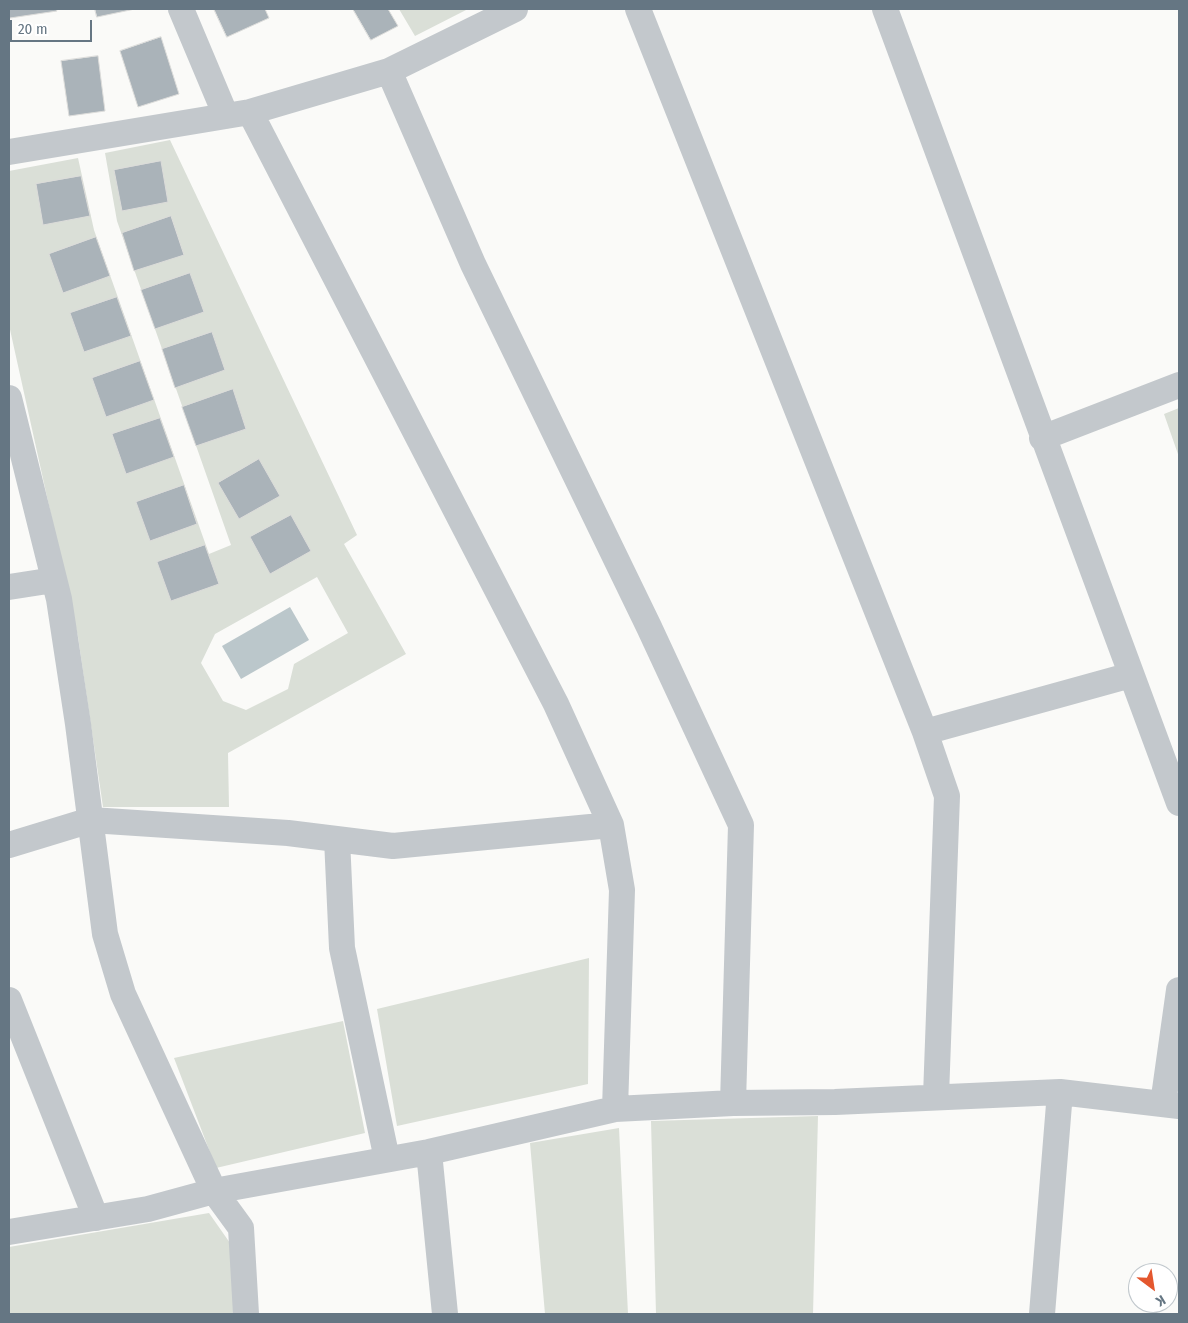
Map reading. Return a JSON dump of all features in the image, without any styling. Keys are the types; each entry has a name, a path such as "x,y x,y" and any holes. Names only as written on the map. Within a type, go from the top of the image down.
{"street":[{"path":"181,9 556,704 611,825 622,890 615,1109"},
{"path":"9,152 238,114 389,71 515,9"},
{"path":"638,9 925,732 947,796 936,1096"},
{"path":"885,9 1042,438 1179,804"},
{"path":"389,71 473,264 649,627 741,825 733,1103"},
{"path":"1042,438 1179,386"},
{"path":"9,398 54,580 78,724 105,934 122,994 214,1191 241,1228 246,1314"},
{"path":"9,587 54,580"},
{"path":"925,732 1131,675"},
{"path":"9,845 91,820 288,833 393,846 611,825"},
{"path":"336,839 342,948 387,1159"},
{"path":"9,1232 148,1209 214,1191 429,1152 615,1109 1060,1092 1171,1105 1179,990"},
{"path":"9,1000 96,1218"},
{"path":"1042,1314 1060,1092"},
{"path":"429,1152 445,1314"}],"shaded area":[{"path":"399,9 468,9 415,36"},
{"path":"170,140 357,535 344,544 406,654 228,753 229,807 103,807 78,637 9,325 9,171 78,158 94,230 209,554 231,545 117,221 105,153","holes":["317,577 348,633 294,664 288,689 246,710 223,701 201,663 215,634"]},
{"path":"1179,408 1179,457 1164,414"},
{"path":"290,607 309,640 241,679 222,646"},
{"path":"589,958 588,1084 397,1126 377,1009"},
{"path":"343,1021 365,1133 216,1168 174,1058"},
{"path":"818,1116 813,1314 656,1314 651,1121"},
{"path":"619,1128 628,1314 545,1314 530,1143"},
{"path":"209,1213 230,1243 235,1314 10,1314 9,1247"}],"building":[{"path":"9,9 56,9 57,11 10,18"},
{"path":"95,9 135,9 97,17"},
{"path":"214,9 265,9 269,18 227,37"},
{"path":"353,9 388,9 398,26 371,40"},
{"path":"161,37 179,94 138,107 120,51"},
{"path":"98,56 105,111 69,116 61,61"},
{"path":"161,161 168,202 122,211 114,170"},
{"path":"81,176 90,216 43,225 36,184"},
{"path":"171,216 184,255 134,271 122,233"},
{"path":"96,237 110,276 63,293 49,254"},
{"path":"190,273 204,312 155,329 141,290"},
{"path":"117,297 131,336 84,352 70,313"},
{"path":"212,332 225,370 175,388 162,349"},
{"path":"140,361 154,400 106,417 92,378"},
{"path":"233,389 246,429 196,446 182,407"},
{"path":"160,418 174,457 126,474 112,434"},
{"path":"259,459 280,496 239,519 218,483"},
{"path":"184,485 197,524 150,541 136,502"},
{"path":"291,515 311,551 270,574 250,537"},
{"path":"205,545 219,584 171,601 157,562"}]}
